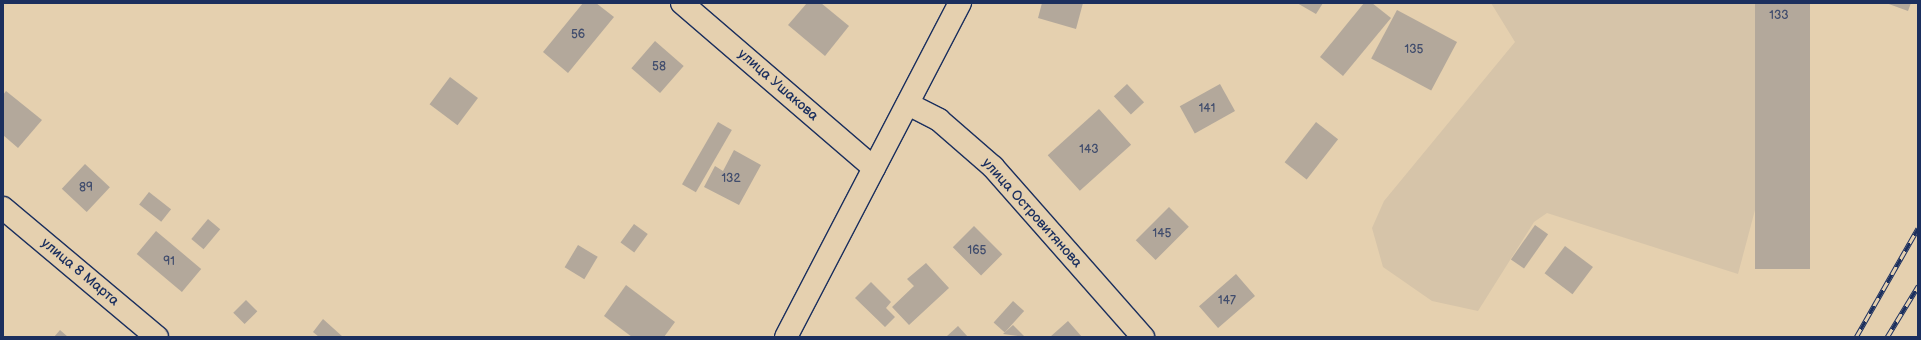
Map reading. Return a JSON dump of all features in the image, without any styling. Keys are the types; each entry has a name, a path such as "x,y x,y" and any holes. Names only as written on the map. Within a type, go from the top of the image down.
{"street":[{"name":"улица Ушакова","path":"682,3 874,168"},
{"path":"786,337 960,3"},
{"name":"улица Островитянова","path":"908,104 939,120 993,167 1143,337"},
{"name":"улица 8 Марта","path":"3,208 157,337"}],"shaded area":[{"path":"1491,3 1810,3 1738,274 1547,213 1534,222 1478,311 1432,301 1383,267 1372,228 1384,201 1515,42"}],"building":[{"path":"583,3 596,3 614,17 568,73 543,52"},
{"path":"807,3 821,3 849,26 825,56 788,25"},
{"path":"1042,3 1083,3 1076,29 1038,18"},
{"path":"1297,3 1323,3 1316,14"},
{"path":"1364,3 1372,3 1391,18 1343,76 1320,57"},
{"path":"1755,3 1810,3 1810,269 1755,269"},
{"path":"1886,3 1911,3 1908,11"},
{"path":"1397,10 1457,42 1431,90 1371,59"},
{"path":"655,41 684,66 660,93 631,68"},
{"path":"450,77 478,98 457,125 430,104"},
{"path":"1127,84 1144,102 1131,115 1114,96"},
{"path":"1220,84 1235,111 1195,133 1180,106"},
{"path":"6,91 42,120 18,148 3,135 3,95"},
{"path":"1099,109 1131,145 1080,191 1048,155"},
{"path":"718,122 732,130 696,192 682,184"},
{"path":"1316,122 1338,139 1307,179 1285,162"},
{"path":"734,150 761,165 739,205 704,187 715,166 723,171"},
{"path":"85,164 110,187 87,212 62,189"},
{"path":"149,192 171,209 161,222 139,205"},
{"path":"1169,207 1189,227 1156,260 1136,240"},
{"path":"208,219 220,229 204,249 191,239"},
{"path":"634,224 648,234 634,253 620,243"},
{"path":"1535,225 1548,234 1524,269 1511,259"},
{"path":"974,226 1002,254 981,275 953,247"},
{"path":"156,231 201,269 182,292 137,254"},
{"path":"578,245 598,257 584,279 565,267"},
{"path":"1565,246 1593,267 1572,294 1545,273"},
{"path":"926,263 949,288 909,325 892,307 914,286 907,279"},
{"path":"1236,274 1255,296 1218,328 1199,306"},
{"path":"871,282 891,302 886,308 895,317 885,327 855,298"},
{"path":"626,285 675,322 664,337 632,337 604,316"},
{"path":"246,300 257,311 245,324 233,313"},
{"path":"1013,301 1024,311 1005,333 994,323"},
{"path":"323,319 343,337 319,337 313,332"},
{"path":"1068,321 1082,337 1050,337"},
{"path":"1013,325 1025,337 1003,334"},
{"path":"958,326 968,337 946,337"},
{"path":"60,330 68,337 54,337"}],"railway":[{"path":"1856,337 1918,228"},
{"path":"1887,337 1918,286"}]}
